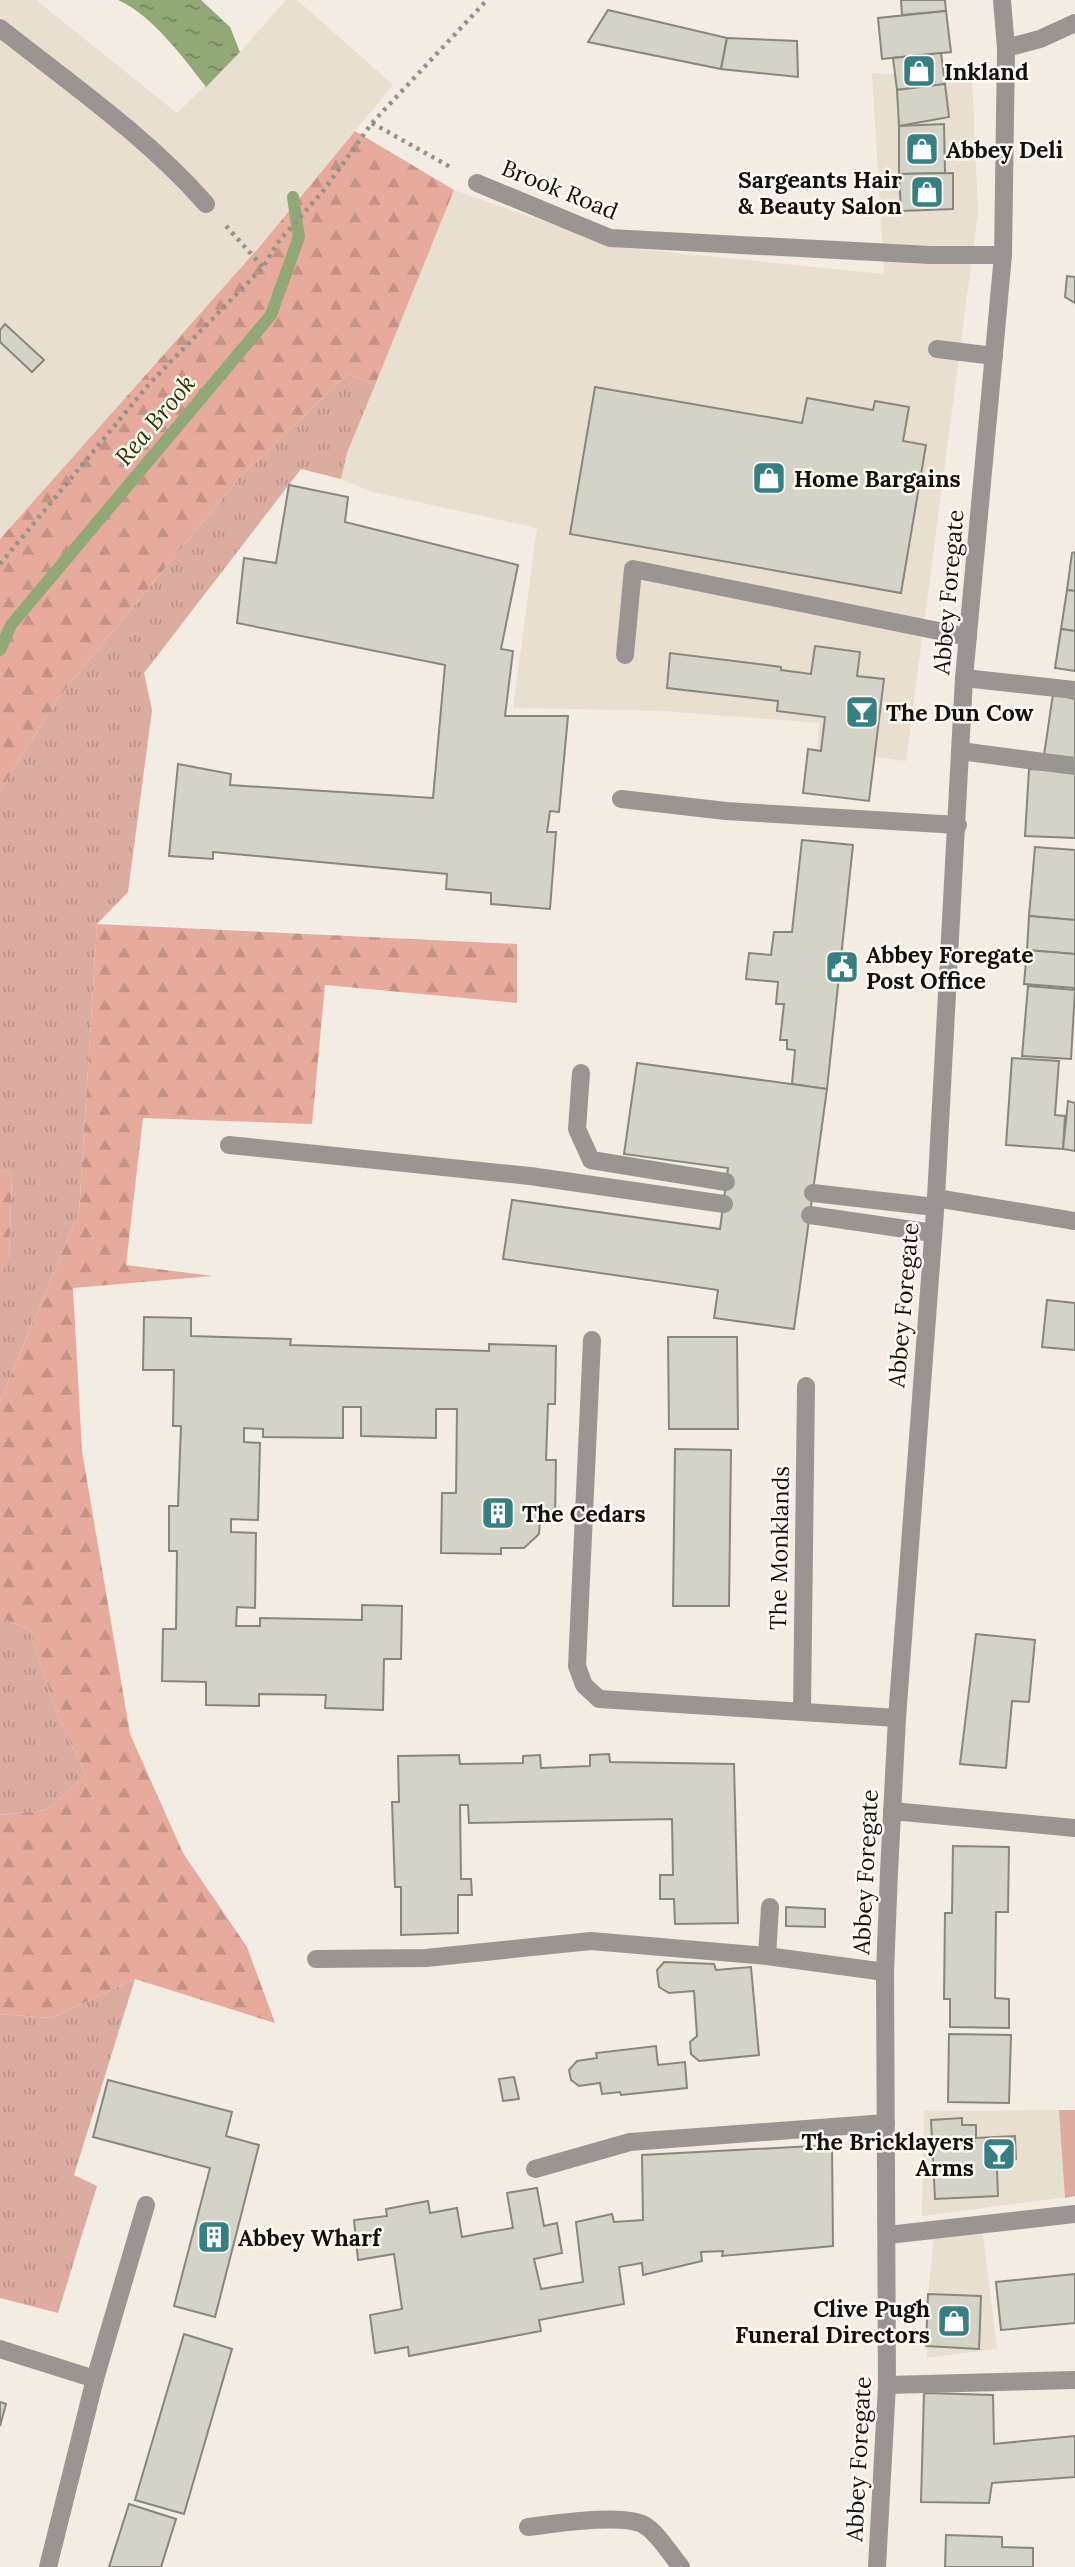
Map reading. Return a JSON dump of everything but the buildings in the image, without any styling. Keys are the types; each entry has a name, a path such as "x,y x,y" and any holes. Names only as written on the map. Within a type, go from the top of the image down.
{"street":[{"name":"Abbey Foregate","path":"877,2567 883,2512 887,2385 884,1972 897,1718 936,1202 964,678 1003,255 1006,48 1002,0"},
{"path":"1006,48 1040,39 1075,23"},
{"path":"0,27 130,131 176,171 206,204"},
{"name":"Brook Road","path":"477,183 610,238 930,255 1003,255"},
{"path":"937,349 994,356"},
{"path":"625,655 633,569 968,637"},
{"path":"964,678 1075,690"},
{"path":"960,751 1075,766"},
{"path":"621,799 726,811 957,825"},
{"path":"582,1073 577,1129 591,1160 726,1182"},
{"path":"229,1145 530,1176 723,1204"},
{"path":"813,1193 936,1202 1075,1221"},
{"path":"810,1215 933,1233"},
{"path":"592,1340 576,1667 584,1685 599,1699 897,1718"},
{"name":"The Monklands","path":"802,1710 806,1386"},
{"path":"892,1811 1075,1828"},
{"path":"767,1956 770,1907"},
{"path":"316,1959 426,1958 591,1941 767,1956 884,1972"},
{"path":"535,2169 630,2142 886,2123"},
{"path":"48,2567 95,2379 146,2205"},
{"path":"888,2235 1075,2214"},
{"path":"0,2349 95,2379"},
{"path":"887,2385 1075,2380"},
{"path":"528,2527 595,2521 632,2522 646,2526 681,2567"}],"path":[{"path":"0,564 150,383 263,267 279,241 324,190 372,123 487,0"},
{"path":"372,123 477,183"},
{"path":"206,204 263,267"}],"shaded area":[{"path":"0,0 36,0 177,113 240,52 286,0 297,0 393,85 261,245 0,539"},
{"path":"872,73 972,78 978,212 906,761 817,750 819,723 663,711 513,708 537,528 372,492 341,479 347,453 454,190 617,247 884,274"},
{"name":"The Bricklayers Arms","path":"1075,2110 1075,2196 922,2216 924,2111"},
{"path":"983,2234 997,2349 927,2358 928,2294 934,2237"}],"green space":[{"path":"355,131 454,190 375,385 348,374 240,477 58,698 0,791 0,539 261,245"},
{"path":"348,374 375,385 347,453 341,479 301,469 144,673 152,710 128,892 97,924 79,1212 0,1401 0,1273 9,1261 12,1173 0,1170 0,791 58,698 240,477"},
{"path":"97,924 517,944 517,1003 325,985 312,1124 143,1118 126,1265 213,1276 73,1288 82,1451 130,1734 183,1853 247,1947 275,2023 135,1979 52,2018 0,2014 0,1815 46,1810 86,1775 59,1719 29,1629 0,1618 0,1401 79,1212"},
{"path":"0,1170 12,1173 9,1262 0,1273"},
{"path":"0,1618 29,1629 59,1719 86,1775 46,1810 0,1815"},
{"path":"135,1979 74,2175 97,2186 58,2313 0,2298 0,2014 52,2018"},
{"path":"1059,2110 1075,2110 1075,2196 1065,2198"}],"water":[{"path":"118,0 201,0 230,27 240,52 206,87 155,26"}],"waterway":[{"name":"Rea Brook","path":"0,650 11,625 271,315 299,237 293,197"}],"place":[{"name":"Inkland","path":"919,71"},
{"name":"Abbey Deli","path":"922,149"},
{"name":"Sargeants Hair & Beauty Salon","path":"927,192"},
{"name":"Home Bargains","path":"769,478"},
{"name":"The Dun Cow","path":"862,712"},
{"name":"Abbey Foregate Post Office","path":"842,967"},
{"name":"The Cedars","path":"498,1513"},
{"name":"The Bricklayers Arms","path":"999,2154"},
{"name":"Abbey Wharf","path":"214,2237"},
{"name":"Clive Pugh Funeral Directors","path":"954,2321"}]}
